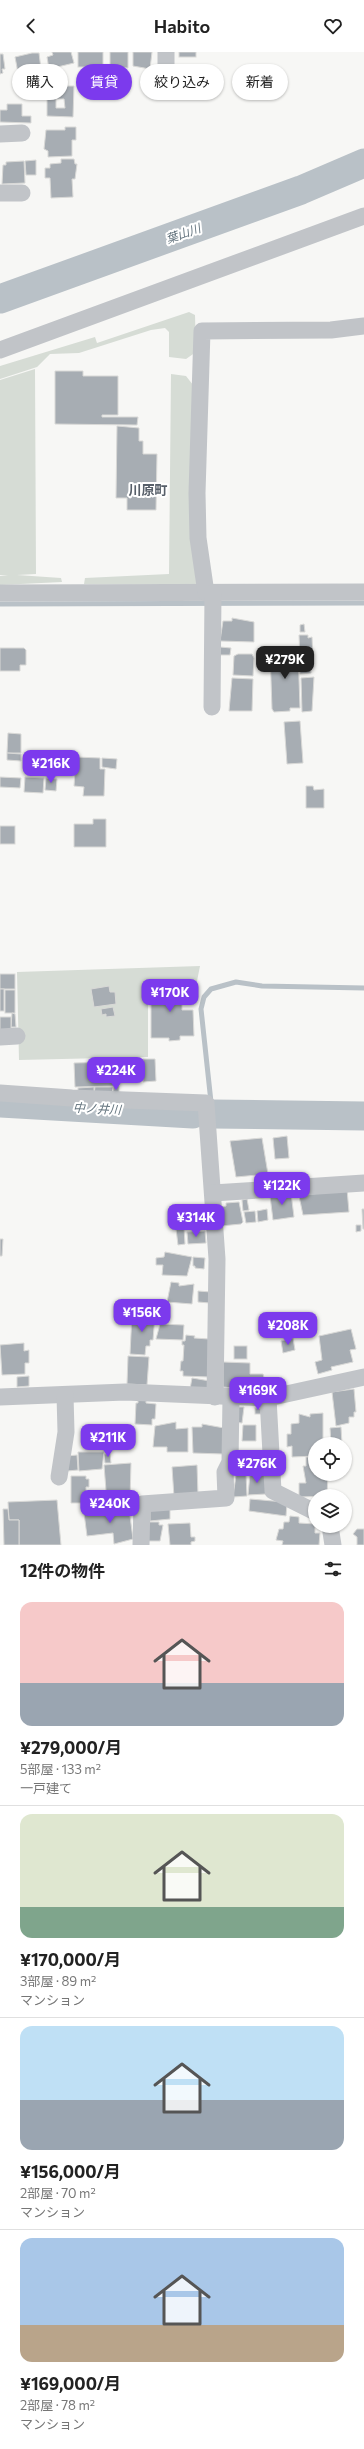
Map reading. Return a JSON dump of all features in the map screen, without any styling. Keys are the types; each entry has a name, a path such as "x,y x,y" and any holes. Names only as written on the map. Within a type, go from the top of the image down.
{"street":[{"path":"0,134 22,133"},
{"path":"0,194 22,193"},
{"path":"0,350 364,216"},
{"path":"212,707 209,593 198,538 197,493 202,331 331,330 364,326"},
{"path":"0,594 364,592"},
{"path":"0,1037 17,1036"},
{"path":"0,1093 72,1098 206,1103 217,1266 223,1398 230,1462 225,1472 226,1498 142,1504 141,1545"},
{"path":"212,1193 364,1183"},
{"path":"0,1397 125,1392 223,1398 268,1398 364,1377"},
{"path":"59,1477 66,1432 65,1395"},
{"path":"268,1398 273,1491 308,1508"},
{"path":"331,1533 333,1545"}],"shaded area":[{"path":"189,312 195,315 196,352 186,359 169,357 169,332 165,328 151,330 79,353 50,354 37,367 0,379 0,366 95,337 97,343"},
{"path":"35,369 36,574 17,575 61,578 62,582 0,585 0,576 8,575 0,575 0,380"},
{"path":"171,374 186,376 193,385 196,584 84,584 85,578 169,574"},
{"path":"200,966 197,981 148,981 148,1057 19,1060 17,972"}],"building":[{"path":"52,52 71,52 74,63 68,64 48,64 47,57 53,55"},
{"path":"78,52 103,52 103,64 78,64"},
{"path":"110,52 128,52 128,64 110,64"},
{"path":"133,52 152,52 151,64 140,64 140,67 133,66"},
{"path":"179,52 196,52 196,57 179,57"},
{"path":"39,53 40,64 16,64 15,57"},
{"path":"0,54 3,54 5,69 2,69 3,73 0,74"},
{"path":"68,86 74,86 73,117 47,116 47,100 56,100 56,108 65,108 64,100 68,100"},
{"path":"7,104 22,104 22,116 31,116 31,123 0,122 0,110 7,110"},
{"path":"65,127 76,127 76,140 72,140 72,156 48,157 48,151 44,149 46,130 65,130"},
{"path":"61,159 74,159 75,164 77,164 75,179 72,179 73,197 51,198 50,178 45,178 45,168 50,168 50,164 61,163"},
{"path":"36,160 36,175 26,175 25,161"},
{"path":"24,161 25,183 2,184 3,165 6,165 6,162"},
{"path":"55,371 83,371 83,376 118,376 118,415 102,415 102,417 138,417 137,425 55,424"},
{"path":"117,426 139,428 139,441 143,441 143,454 157,454 156,510 127,510 127,498 116,498"},
{"path":"232,618 254,622 254,642 220,641 223,621 232,621"},
{"path":"304,624 305,632 300,632 300,625"},
{"path":"299,635 308,635 308,638 312,637 313,658 300,659"},
{"path":"220,647 231,648 230,655 219,655"},
{"path":"0,648 24,648 26,650 26,665 20,665 20,671 0,671"},
{"path":"298,650 300,708 290,708 290,711 274,712 272,709 270,651"},
{"path":"238,654 252,654 254,658 253,676 233,675 234,656"},
{"path":"310,660 311,673 300,674 299,661"},
{"path":"314,677 312,711 302,712 301,678"},
{"path":"232,678 253,679 252,711 229,711"},
{"path":"300,721 303,763 287,764 284,722"},
{"path":"8,733 21,734 21,753 7,753"},
{"path":"7,753 21,754 21,761 7,760"},
{"path":"76,757 100,758 100,769 105,769 104,796 83,796 84,787 74,786"},
{"path":"102,758 117,759 116,769 102,767"},
{"path":"0,777 21,778 20,788 0,787"},
{"path":"25,777 44,778 43,793 24,792"},
{"path":"46,778 57,779 56,791 45,790"},
{"path":"306,786 313,786 314,790 324,789 324,808 306,808"},
{"path":"93,819 106,819 106,847 74,847 74,824 93,824"},
{"path":"0,826 15,826 15,844 0,844"},
{"path":"0,974 15,974 15,989 0,989"},
{"path":"163,981 175,982 175,987 182,987 182,1010 193,1010 194,1036 180,1036 180,1040 169,1041 169,1038 151,1038 151,990 153,989 153,986 163,986"},
{"path":"109,986 110,992 115,992 116,1004 94,1007 91,989"},
{"path":"0,989 4,989 4,1011 0,1011"},
{"path":"5,990 15,990 15,1013 5,1013"},
{"path":"113,1007 115,1016 106,1017 106,1014 102,1015 101,1009"},
{"path":"12,1013 15,1014 16,1027 11,1027"},
{"path":"0,1017 11,1017 11,1032 0,1032"},
{"path":"141,1059 142,1072 123,1072 123,1060"},
{"path":"143,1059 155,1059 156,1081 143,1082"},
{"path":"114,1061 119,1061 119,1085 115,1085"},
{"path":"114,1062 114,1086 75,1087 74,1063"},
{"path":"119,1086 119,1095 113,1095 113,1087"},
{"path":"94,1087 94,1094 78,1093 78,1088"},
{"path":"95,1087 113,1087 112,1095 94,1094"},
{"path":"287,1136 289,1158 275,1159 273,1138"},
{"path":"262,1138 268,1174 236,1177 230,1141"},
{"path":"347,1189 349,1212 303,1215 299,1196"},
{"path":"291,1193 294,1217 273,1220 270,1196"},
{"path":"247,1199 249,1210 243,1211 242,1200"},
{"path":"239,1202 243,1222 241,1224 221,1226 220,1221 223,1221 221,1207 226,1206 226,1203"},
{"path":"267,1209 268,1220 258,1222 257,1211"},
{"path":"362,1209 364,1209 364,1229 363,1229"},
{"path":"255,1211 256,1222 246,1223 244,1212"},
{"path":"356,1225 361,1225 361,1231 356,1232"},
{"path":"184,1228 185,1244 178,1245 176,1229"},
{"path":"205,1231 206,1243 188,1244 187,1232"},
{"path":"0,1239 3,1239 2,1256 0,1256"},
{"path":"165,1252 192,1257 187,1276 162,1275 163,1265 156,1265 156,1258 164,1257"},
{"path":"193,1257 205,1258 204,1269 195,1268 195,1266 193,1266"},
{"path":"171,1282 179,1283 179,1286 194,1284 192,1304 167,1302"},
{"path":"198,1291 211,1292 210,1303 198,1302"},
{"path":"132,1314 155,1315 153,1340 150,1340 150,1346 146,1346 145,1355 130,1354"},
{"path":"302,1315 308,1333 285,1338 282,1324 293,1322 292,1317"},
{"path":"160,1324 184,1325 183,1340 156,1339"},
{"path":"351,1329 356,1349 350,1350 353,1362 331,1367 332,1370 318,1374 315,1362 322,1360 319,1336"},
{"path":"186,1335 195,1336 194,1338 209,1339 209,1377 183,1376 183,1371 180,1371 181,1361 183,1361 184,1345 182,1345 182,1341 185,1341"},
{"path":"293,1338 295,1350 283,1353 281,1341"},
{"path":"24,1343 24,1351 29,1350 29,1363 25,1363 25,1374 2,1375 0,1345"},
{"path":"234,1346 247,1346 247,1359 234,1359"},
{"path":"128,1356 149,1357 147,1385 127,1384"},
{"path":"223,1362 250,1363 250,1374 263,1374 266,1385 263,1385 263,1391 223,1387"},
{"path":"29,1376 29,1386 17,1387 17,1377"},
{"path":"192,1378 210,1381 209,1392 190,1389"},
{"path":"354,1389 356,1412 354,1412 354,1417 349,1417 349,1423 336,1426 332,1392"},
{"path":"138,1399 146,1400 146,1403 156,1404 155,1419 152,1419 152,1425 135,1424 136,1403 138,1403"},
{"path":"235,1407 244,1407 242,1423 234,1422"},
{"path":"255,1408 261,1408 261,1414 255,1414"},
{"path":"323,1413 323,1437 308,1437 308,1456 292,1457 292,1446 287,1447 287,1434 291,1434 291,1424 299,1423 299,1414 310,1417 310,1414"},
{"path":"176,1422 176,1429 188,1428 188,1452 167,1452 167,1447 153,1447 155,1426"},
{"path":"202,1424 224,1428 223,1454 193,1453 192,1427 202,1427"},
{"path":"243,1425 256,1425 256,1441 242,1441"},
{"path":"341,1427 342,1437 331,1437 330,1428"},
{"path":"78,1452 104,1452 102,1469 79,1471"},
{"path":"104,1454 110,1454 111,1463 105,1463"},
{"path":"77,1455 78,1470 67,1471 67,1456"},
{"path":"306,1457 308,1457 308,1481 328,1481 327,1489 308,1489 308,1497 299,1497 299,1483 306,1483 303,1466 306,1466"},
{"path":"247,1459 252,1459 252,1465 247,1465"},
{"path":"131,1463 130,1500 107,1503 104,1465"},
{"path":"197,1465 198,1495 174,1497 172,1467"},
{"path":"266,1473 266,1494 248,1495 250,1474"},
{"path":"246,1474 247,1496 233,1497 236,1475"},
{"path":"71,1476 86,1476 86,1479 89,1479 89,1487 86,1487 86,1503 71,1503"},
{"path":"250,1499 284,1502 287,1504 286,1516 249,1511"},
{"path":"57,1500 61,1545 19,1545 19,1520 9,1520 8,1502"},
{"path":"129,1508 133,1539 114,1544 113,1533 87,1536 84,1513"},
{"path":"3,1509 8,1509 9,1520 19,1520 19,1545 4,1545"},
{"path":"170,1509 170,1519 150,1521 150,1510"},
{"path":"290,1516 299,1517 299,1523 308,1524 308,1533 320,1533 319,1545 282,1545 283,1541 276,1540 279,1529 283,1529 284,1522 289,1522"},
{"path":"146,1522 159,1522 159,1525 163,1525 160,1541 146,1541"},
{"path":"190,1523 191,1537 195,1537 195,1541 191,1542 191,1545 170,1545 168,1524"},
{"path":"357,1529 364,1529 364,1545 357,1545 357,1537 353,1534"}],"waterway":[{"name":"葉山川","path":"0,299 301,190 364,163"},
{"path":"0,604 364,603"},
{"path":"211,1102 201,1009 204,997 211,989 236,982 262,986 364,988"},
{"name":"中ノ井川","path":"0,1103 193,1114"},
{"name":"中ノ井川","path":"212,1114 364,1116"}],"district":[{"name":"川原町","path":"148,490"}]}
